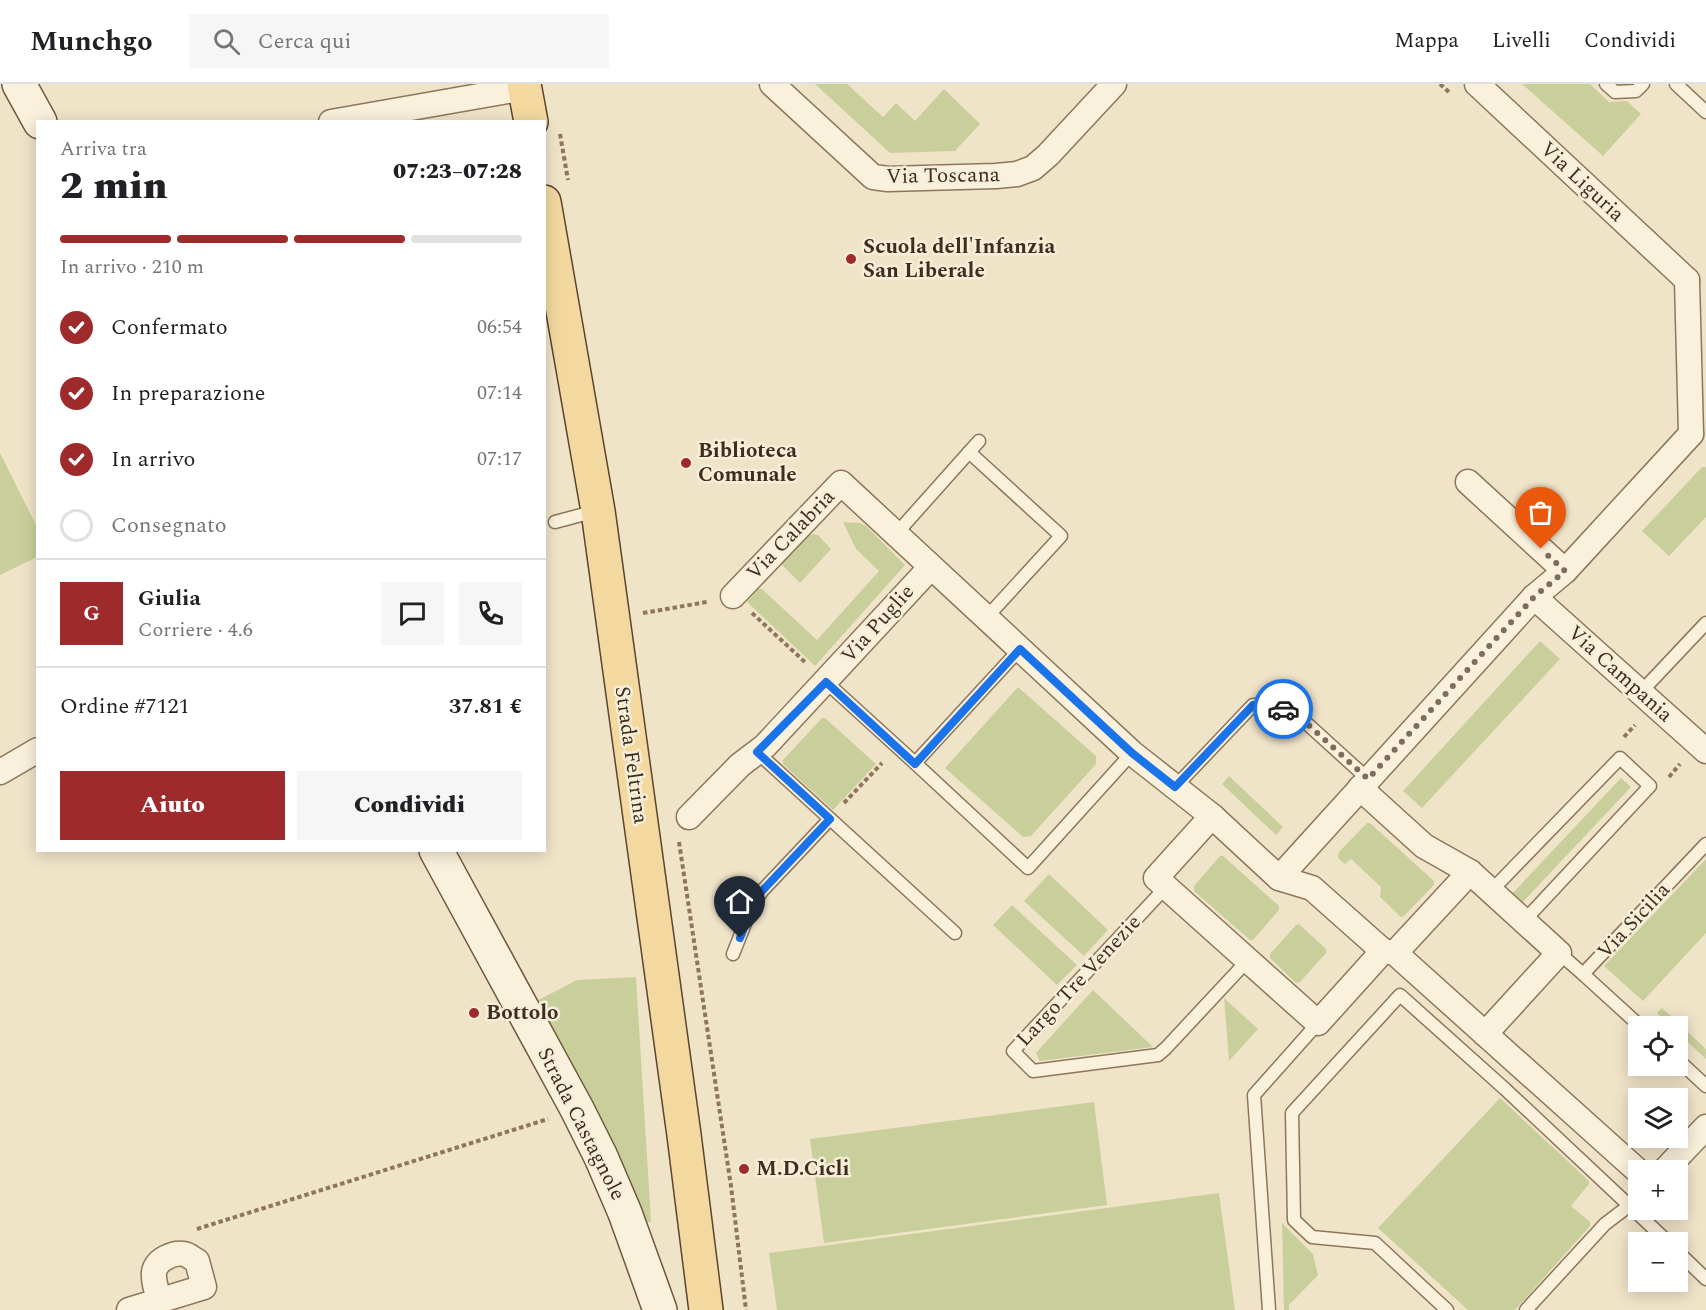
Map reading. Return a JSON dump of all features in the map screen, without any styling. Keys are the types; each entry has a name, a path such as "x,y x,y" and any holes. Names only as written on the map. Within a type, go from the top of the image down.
{"main road":[{"path":"20,84 39,120"},
{"path":"524,86 531,120"},
{"name":"Strada Feltrina","path":"546,213 598,511 706,1310"},
{"name":"Strada Castagnole","path":"437,852 577,1109 625,1213 660,1310"}],"street":[{"name":"Via Toscana","path":"772,84 873,177 888,179 996,176 1017,174 1034,168 1108,86"},
{"path":"342,120 524,86"},
{"name":"Via Liguria","path":"1483,86 1696,279"},
{"path":"1279,878 1534,597 1565,571 1698,433 1696,279"},
{"path":"1468,482 1565,571"},
{"name":"Via Calabria","path":"733,596 841,483 1132,753 1212,816"},
{"name":"Via Puglie","path":"688,817 826,682 931,567"},
{"name":"Via Campania","path":"1534,597 1706,751"},
{"path":"0,772 36,751"},
{"name":"Via Sicilia","path":"1364,784 1424,846 1470,872 1559,953"},
{"path":"1470,872 1389,952 1318,1023 1156,878 1212,816 1279,878 1312,888 1389,952 1628,1162"},
{"path":"1485,1034 1559,953"},
{"path":"1675,1160 1706,1127"},
{"path":"129,1310 204,1287 197,1261 186,1254 173,1254 161,1261 154,1270 155,1286 160,1300"}],"lane":[{"path":"1606,84 1615,92 1636,91 1643,84"},
{"path":"1676,84 1706,112"},
{"path":"896,534 980,441"},
{"path":"969,452 1061,536 986,618"},
{"path":"555,522 598,511"},
{"path":"1641,692 1706,623"},
{"path":"1020,649 915,764 1028,868 1132,753"},
{"name":"Via Puglie","path":"826,682 915,764"},
{"path":"1175,787 1253,705 1292,710 1364,784"},
{"path":"757,752 955,933"},
{"path":"1491,891 1620,758 1650,786 1524,921"},
{"path":"733,954 752,906 762,891 830,819"},
{"name":"Via Sicilia","path":"1559,953 1583,974 1706,844"},
{"name":"Largo Tre Venezie","path":"1166,886 1013,1051 1033,1071 1158,1055 1248,960"},
{"path":"1583,974 1629,1016"},
{"path":"1447,1310 1375,1243 1312,1237 1294,1220 1292,1113 1400,995 1628,1197"},
{"path":"1269,1310 1254,1095 1318,1023"},
{"path":"1688,1069 1706,1086"},
{"path":"1526,1310 1605,1224 1628,1207"},
{"path":"1649,1220 1660,1232"},
{"path":"1688,1262 1706,1279"}],"path":[{"name":"Via Calabria","path":"613,616 733,596"},
{"path":"733,596 826,682"},
{"path":"830,819 897,747"},
{"path":"173,1254 169,1238 577,1109"}],"green space":[{"path":"815,84 847,84 883,117 896,103 915,121 944,89 980,124 955,151 890,153"},
{"path":"1522,84 1590,84 1609,102 1627,101 1641,114 1603,156"},
{"path":"0,453 36,525 36,557 0,575"},
{"path":"1702,467 1706,467 1706,517 1669,556 1642,531"},
{"path":"843,522 860,523 866,526 905,565 815,666 747,602 758,589 762,589 817,640 879,571 856,549"},
{"path":"813,534 818,535 831,549 800,583 782,563 807,537"},
{"path":"1540,641 1560,659 1422,808 1403,791"},
{"path":"1018,687 1096,756 1096,764 1031,836 1023,837 945,768"},
{"path":"822,718 825,718 876,764 833,810 783,764 783,760"},
{"path":"1229,776 1283,827 1276,835 1222,784"},
{"path":"1621,778 1631,787 1520,905 1510,896"},
{"path":"1367,823 1370,823 1434,881 1434,885 1404,916 1401,917 1380,897 1381,887 1351,859 1345,864 1338,858 1339,852"},
{"path":"1220,856 1223,856 1279,906 1279,910 1253,940 1250,940 1194,891 1194,886"},
{"path":"1706,859 1706,933 1643,1001 1604,966"},
{"path":"1049,874 1108,930 1084,956 1024,901"},
{"path":"1012,905 1077,965 1057,985 993,925"},
{"path":"1299,924 1326,949 1326,953 1300,982 1296,983 1270,958 1270,954"},
{"path":"636,977 651,1222 645,1222 529,1005 577,980"},
{"path":"1093,990 1153,1047 1040,1061 1036,1053"},
{"path":"1224,998 1258,1029 1229,1061"},
{"path":"1662,1008 1671,1016 1660,1016 1657,1013"},
{"path":"1688,1032 1706,1049 1706,1059 1688,1042"},
{"path":"1500,1098 1589,1181 1571,1206 1590,1222 1590,1226 1515,1310 1468,1310 1378,1228"},
{"path":"1094,1102 1107,1205 824,1243 810,1139"},
{"path":"1219,1193 1235,1310 777,1310 769,1253"},
{"path":"1282,1223 1313,1254 1318,1275 1289,1305 1289,1310 1284,1310"}],"way so far":[{"path":"1283,709 1292,710 1368,779 1534,597 1565,571 1541,549"}],"place":[{"name":"Scuola dell'Infanzia San Liberale","path":"851,259"},
{"name":"Biblioteca Comunale","path":"686,463"},
{"name":"Bottolo","path":"474,1013"},
{"name":"M.D.Cicli","path":"744,1169"}],"route":[{"path":"740,938 752,906 762,891 830,819 757,752 826,682 915,764 1020,649 1132,753 1175,787 1253,705 1283,709"}]}
